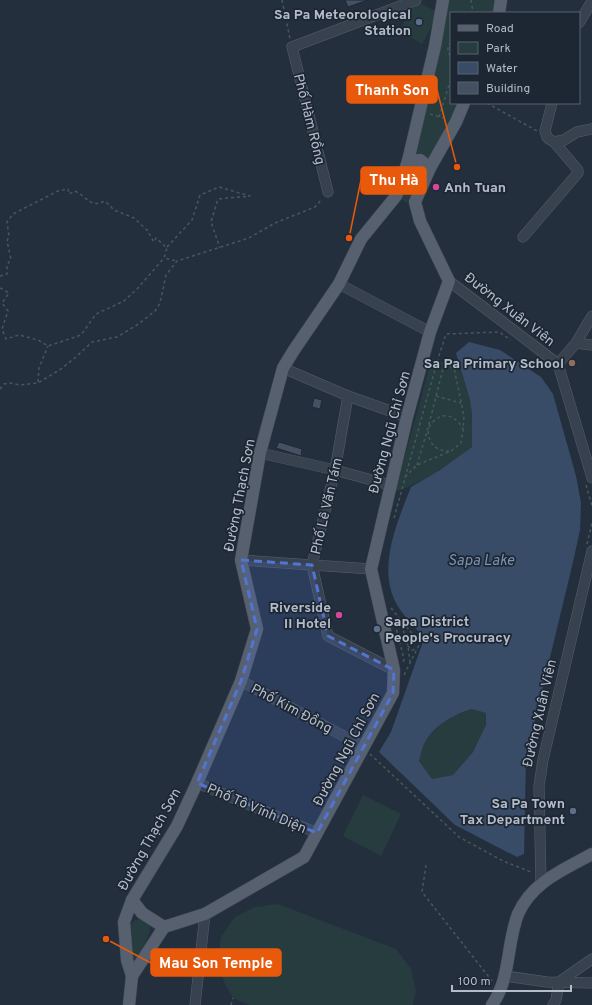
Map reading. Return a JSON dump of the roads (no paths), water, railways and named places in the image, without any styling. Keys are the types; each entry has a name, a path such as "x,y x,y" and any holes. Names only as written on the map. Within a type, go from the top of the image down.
{"main road":[{"name":"Đường Thạch Sơn","path":"129,1005 132,976 127,960 124,922 132,900 176,826 197,783 241,681 257,629 241,560 260,454 283,368 339,284 361,239 396,196 408,161 435,46 443,0"},
{"path":"499,12 501,0"},
{"name":"Đường Xuân Viên","path":"449,281 420,221 415,202 430,168 456,122 464,104"},
{"path":"408,161 420,160 430,168"},
{"name":"Đường Ngũ Chỉ Sơn","path":"164,927 205,914 304,857 367,750 393,693 400,669 371,568 407,417 430,332 449,281"},
{"path":"492,1005 500,991 505,976 517,916 523,904 541,880 592,854"},
{"path":"132,900 142,913 164,927 132,976"}],"street":[{"name":"Phố Hàm Rồng","path":"328,192 292,47 416,0"},
{"path":"580,21 592,1"},
{"path":"523,237 578,173 578,170 545,131 552,104"},
{"path":"551,139 564,140 577,132 592,129"},
{"name":"Đường Xuân Viên","path":"449,281 558,364 589,481"},
{"path":"339,284 430,332"},
{"path":"558,364 576,343 592,316"},
{"path":"576,343 592,345"},
{"path":"283,368 348,396 407,417"},
{"name":"Phố Lê Văn Tám","path":"348,396 335,470 312,565 328,636 400,669"},
{"path":"260,454 335,470 390,485"},
{"name":"Đường Xuân Viên","path":"541,880 540,779 543,760 591,556"},
{"path":"241,560 371,568"},
{"name":"Phố Kim Đồng","path":"241,681 367,750"},
{"name":"Phố Tô Vĩnh Diện","path":"197,783 317,833"},
{"path":"195,1005 205,914"},
{"path":"553,1005 556,1000 559,982 592,959"},
{"path":"505,976 548,982 592,983"}],"water":[{"name":"Sapa Lake","path":"469,342 500,350 541,377 553,394 576,476 581,503 580,530 526,757 524,854 517,857 455,825 379,752 391,732 424,639 399,608 392,594 389,579 389,563 395,531 411,487 440,470 472,447 472,414 470,400 456,353","holes":["471,709 486,713 486,725 473,752 453,775 432,779 419,761 423,746 429,736 445,721 465,711"]}],"place":[{"name":"Sa Pa Meteorological Station","path":"419,22"},
{"name":"Thanh Son","path":"457,167"},
{"name":"Anh Tuan","path":"436,187"},
{"name":"Thu Hà","path":"349,238"},
{"name":"Sa Pa Primary School","path":"572,363"},
{"name":"Riverside II Hotel","path":"339,615"},
{"name":"Sapa District People's Procuracy","path":"377,629"},
{"name":"Sa Pa Town Tax Department","path":"573,811"},
{"name":"Mau Son Temple","path":"106,939"}]}
